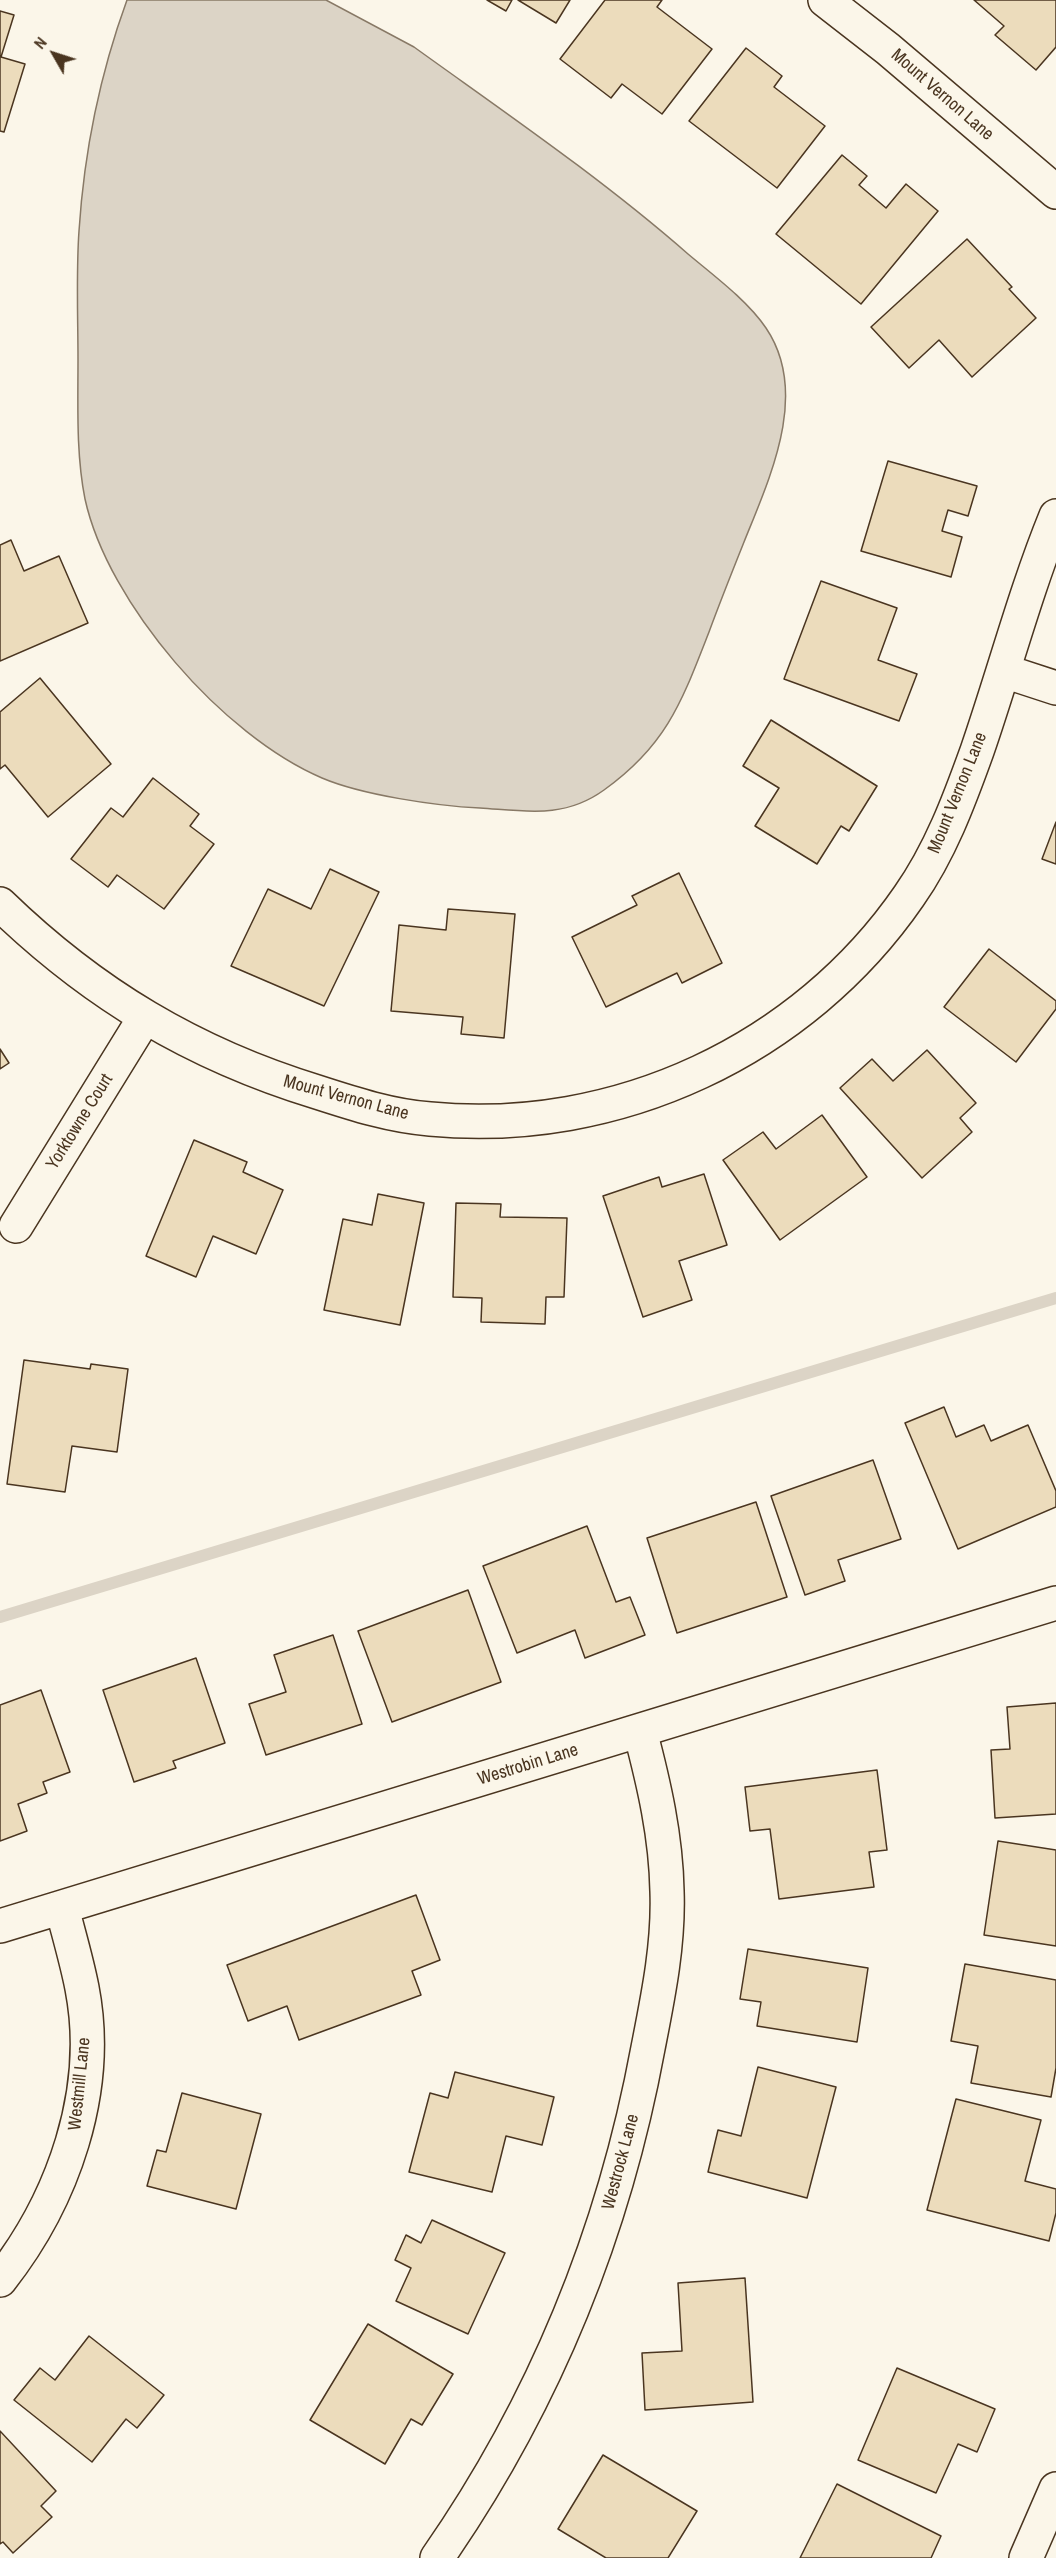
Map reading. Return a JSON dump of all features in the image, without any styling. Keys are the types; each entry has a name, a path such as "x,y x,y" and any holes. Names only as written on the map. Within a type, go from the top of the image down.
{"street":[{"name":"Mount Vernon Lane","path":"825,0 888,48 1056,192"},
{"name":"Mount Vernon Lane","path":"0,904 74,967 109,994 145,1017 212,1054 255,1071 364,1106 429,1119 503,1120 545,1117 614,1103 689,1078 728,1060 791,1020 848,970 893,919 912,893 945,832 1004,671 1056,516"},
{"path":"1004,671 1056,688"},
{"name":"Yorktowne Court","path":"16,1226 145,1017"},
{"name":"Westrobin Lane","path":"0,1926 1056,1603"},
{"name":"Westrock Lane","path":"437,2558 502,2455 562,2335 616,2188 632,2126 659,1992 666,1939 668,1892 659,1804 640,1731"},
{"name":"Westmill Lane","path":"0,2280 17,2259 40,2221 59,2182 72,2145 81,2105 86,2060 86,2021 82,1989 62,1908"},
{"path":"1026,2558 1056,2489"}],"shaded area":[{"path":"127,0 326,0 414,47 553,147 622,199 719,279 740,298 766,328 779,353 785,380 785,407 781,435 765,490 690,679 670,720 643,756 604,790 589,799 559,809 544,811 462,807 357,790 322,778 284,758 246,731 210,699 175,662 144,622 118,581 98,539 82,482 78,430 78,263 81,202 89,143 101,85"}],"building":[{"path":"487,0 512,0 506,11"},
{"path":"518,0 570,0 556,23"},
{"path":"605,0 662,0 657,7 712,49 662,114 622,84 611,98 560,59"},
{"path":"974,0 1056,0 1056,47 1036,70 995,35 1004,26"},
{"path":"0,11 14,15 1,57 25,64 4,132 0,131"},
{"path":"746,48 782,76 774,87 825,126 777,188 689,121"},
{"path":"842,155 867,176 859,185 886,208 906,184 938,211 861,304 776,234"},
{"path":"967,239 1012,287 1009,289 1036,318 972,377 939,340 909,368 871,327"},
{"path":"888,461 977,486 968,516 948,510 942,531 962,537 951,577 861,551"},
{"path":"11,540 24,571 59,556 88,623 0,661 0,545"},
{"path":"821,581 897,608 878,660 917,674 899,721 784,679"},
{"path":"40,678 111,764 48,817 5,765 0,769 0,712"},
{"path":"771,720 877,786 849,831 841,826 817,864 755,826 779,788 743,766"},
{"path":"153,778 199,814 190,826 214,844 164,909 117,875 108,887 71,859 111,808 123,817"},
{"path":"1056,822 1056,864 1042,859"},
{"path":"330,869 379,892 324,1006 231,966 268,889 311,909"},
{"path":"679,873 722,963 682,983 677,973 606,1007 572,937 637,905 632,896"},
{"path":"448,909 515,914 504,1038 461,1034 463,1017 391,1011 399,925 446,930"},
{"path":"989,949 1056,1001 1056,1009 1016,1062 944,1007"},
{"path":"0,1049 9,1063 0,1069"},
{"path":"927,1050 976,1103 960,1118 972,1132 922,1178 840,1088 872,1059 893,1081"},
{"path":"822,1115 867,1177 780,1240 723,1160 763,1132 776,1149"},
{"path":"194,1140 247,1162 243,1172 283,1190 256,1254 213,1236 196,1277 146,1256"},
{"path":"704,1174 727,1245 679,1261 692,1300 643,1317 603,1196 659,1177 662,1187"},
{"path":"378,1194 424,1203 400,1325 324,1310 343,1219 372,1225"},
{"path":"456,1203 501,1204 500,1217 567,1218 564,1297 546,1297 545,1324 481,1322 482,1298 453,1297"},
{"path":"24,1360 90,1369 91,1364 128,1369 117,1452 72,1446 65,1492 7,1484"},
{"path":"944,1407 956,1437 984,1425 991,1441 1028,1425 1056,1491 1056,1507 958,1549 905,1423"},
{"path":"873,1460 901,1539 838,1560 845,1581 805,1595 771,1496"},
{"path":"756,1502 787,1597 677,1633 647,1538"},
{"path":"587,1526 616,1602 630,1597 645,1635 585,1658 575,1630 517,1653 483,1566"},
{"path":"468,1590 501,1682 392,1722 358,1631"},
{"path":"333,1635 362,1724 266,1755 249,1704 286,1692 274,1655"},
{"path":"196,1658 225,1743 173,1761 176,1768 134,1782 103,1690"},
{"path":"41,1690 70,1772 43,1782 47,1793 18,1804 27,1831 0,1841 0,1705"},
{"path":"1056,1703 1056,1814 995,1818 991,1750 1010,1749 1007,1707"},
{"path":"877,1770 887,1850 869,1852 874,1887 779,1899 770,1829 750,1831 745,1787"},
{"path":"998,1841 1056,1850 1056,1946 984,1935"},
{"path":"416,1895 440,1960 412,1971 421,1995 299,2040 287,2006 248,2021 227,1965"},
{"path":"748,1949 868,1968 857,2042 757,2026 761,2002 740,1999"},
{"path":"965,1964 1056,1980 1056,2068 1051,2097 971,2083 978,2046 951,2041"},
{"path":"758,2067 836,2087 807,2198 708,2172 718,2130 741,2136"},
{"path":"455,2072 554,2097 542,2145 506,2136 492,2192 409,2172 430,2093 448,2098"},
{"path":"182,2093 261,2114 236,2209 147,2186 157,2150 166,2152"},
{"path":"956,2099 1041,2120 1025,2181 1056,2189 1056,2213 1049,2241 927,2210"},
{"path":"432,2220 505,2253 468,2334 396,2301 411,2268 395,2260 406,2235 421,2243"},
{"path":"745,2278 753,2402 645,2410 642,2353 682,2351 678,2283"},
{"path":"368,2324 453,2374 422,2425 411,2419 385,2464 310,2420"},
{"path":"89,2336 164,2395 137,2428 126,2419 92,2462 14,2400 40,2368 55,2380"},
{"path":"897,2368 995,2409 977,2452 958,2444 936,2493 858,2460"},
{"path":"0,2431 56,2491 41,2506 52,2517 13,2553 3,2542 0,2544"},
{"path":"603,2455 697,2511 668,2558 606,2558 558,2529"},
{"path":"837,2484 941,2536 931,2558 800,2558"}],"waterway":[{"path":"0,1617 1056,1298"}]}
